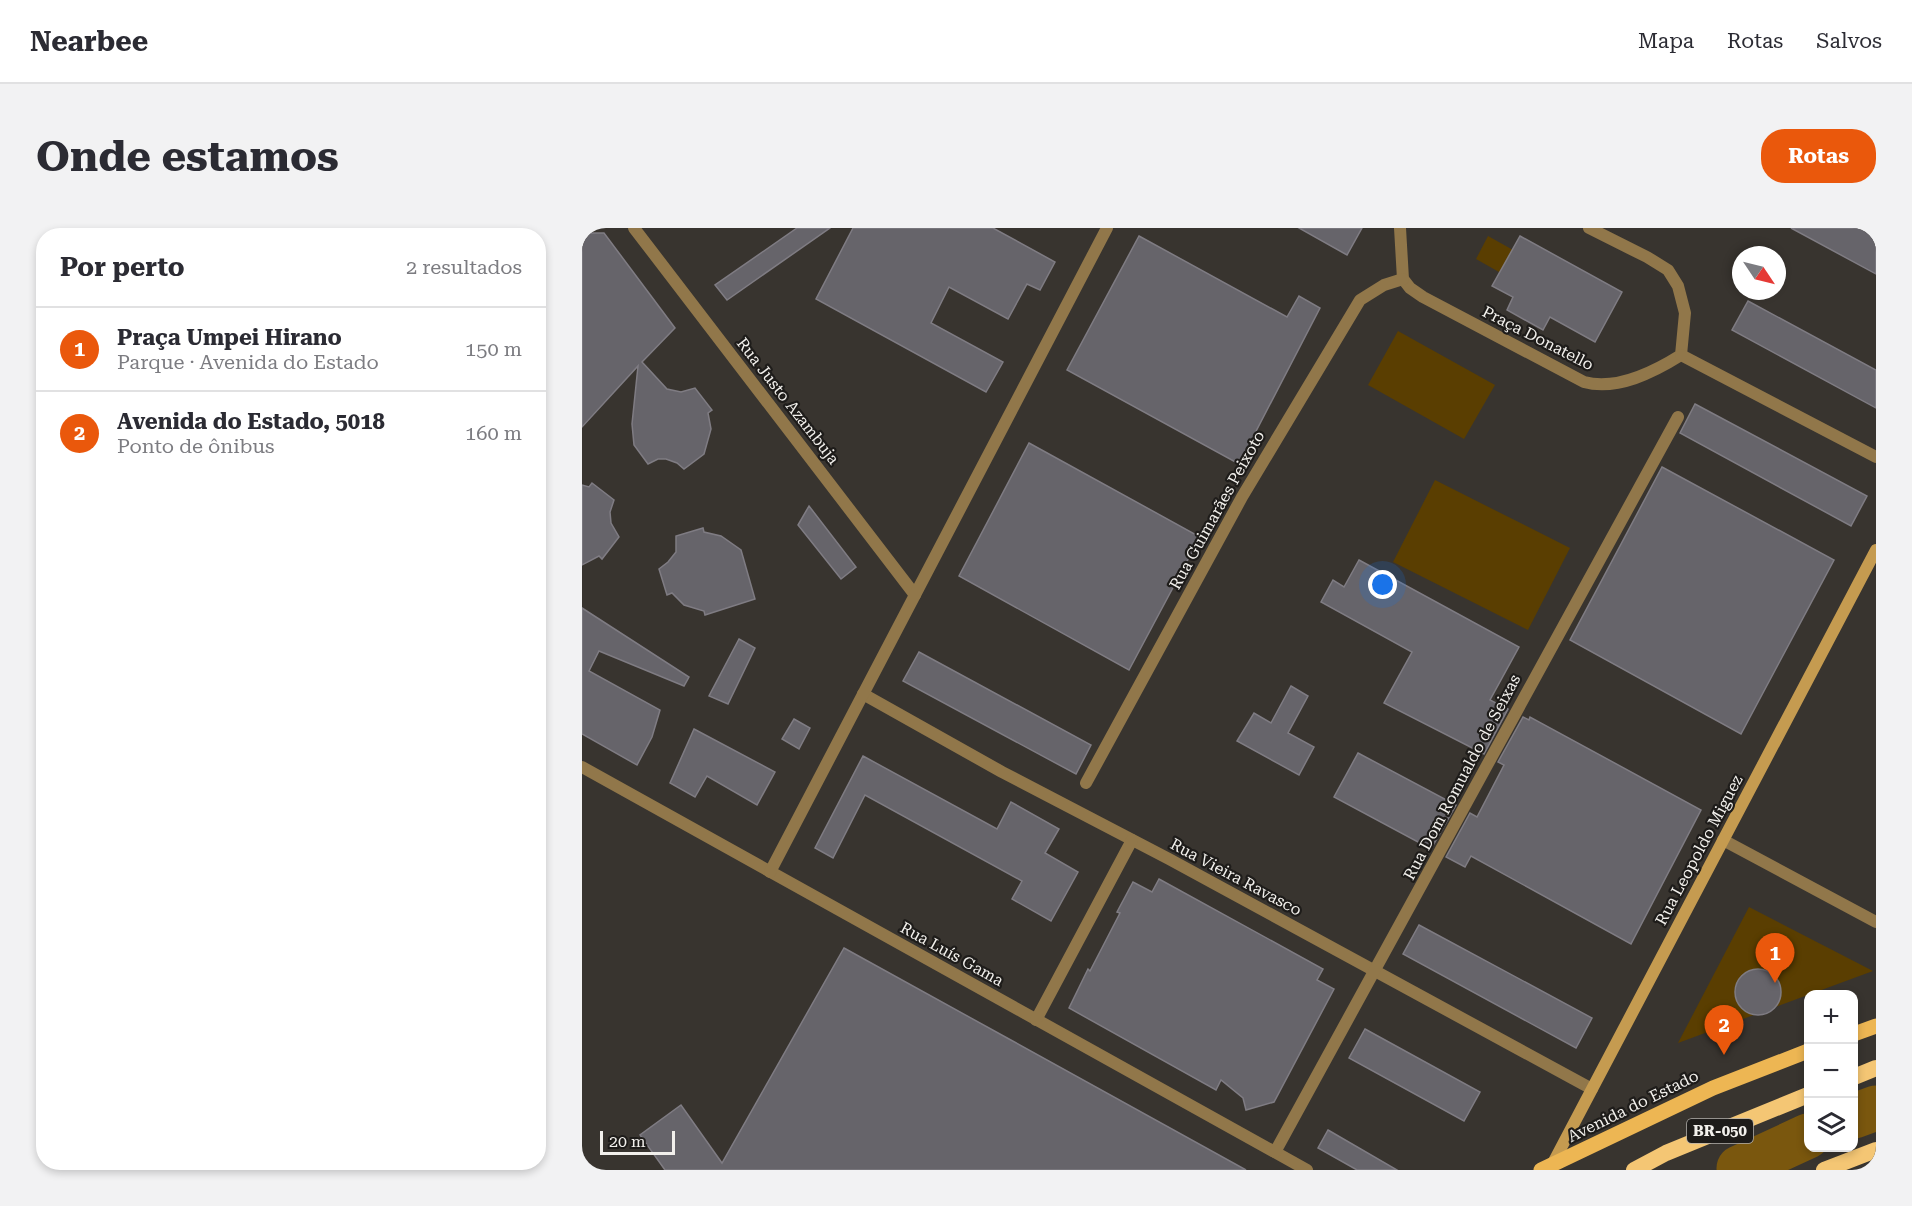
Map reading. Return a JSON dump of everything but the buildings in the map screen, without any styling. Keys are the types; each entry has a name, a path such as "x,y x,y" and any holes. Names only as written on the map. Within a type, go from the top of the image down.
{"highway":[{"path":"1858,1075 1876,1068"},
{"name":"BR-050","path":"1634,1170 1666,1153 1804,1097"},
{"path":"1824,1170 1876,1150"}],"main road":[{"name":"Rua Leopoldo Miguez","path":"1547,1167 1592,1089 1876,550"},
{"path":"1858,1033 1876,1026"},
{"name":"Avenida do Estado","path":"1547,1167 1713,1088 1804,1053"}],"street":[{"name":"Rua Justo Azambuja","path":"634,228 915,595"},
{"path":"770,872 1107,228"},
{"path":"1400,228 1403,279"},
{"path":"1589,228 1668,270 1678,286 1685,314 1681,355 1876,457"},
{"name":"Praça Donatello","path":"1403,279 1410,288 1423,297 1584,382 1597,386 1632,379 1658,369 1681,355"},
{"name":"Rua Guimarães Peixoto","path":"1086,783 1242,496 1360,300 1384,285 1403,279"},
{"name":"Rua Dom Romualdo de Seixas","path":"1275,1152 1678,417"},
{"name":"Rua Vieira Ravasco","path":"864,694 1002,772 1592,1089"},
{"name":"Rua Luís Gama","path":"582,767 1306,1170"},
{"path":"1036,1020 1132,840"},
{"path":"1723,840 1876,922"}],"shaded area":[{"path":"1488,236 1601,299 1588,322 1476,259"},
{"path":"1398,331 1495,385 1464,439 1368,385"},
{"path":"1435,480 1570,548 1528,630 1393,562"},
{"path":"1749,907 1873,971 1822,990 1804,990 1804,996 1678,1043"}],"waterway":[{"path":"1858,1115 1876,1108"},
{"path":"1739,1168 1804,1138"}],"place":[{"name":"Praça Umpei Hirano","path":"1775,983"},
{"name":"Avenida do Estado, 5018","path":"1724,1055"}]}
